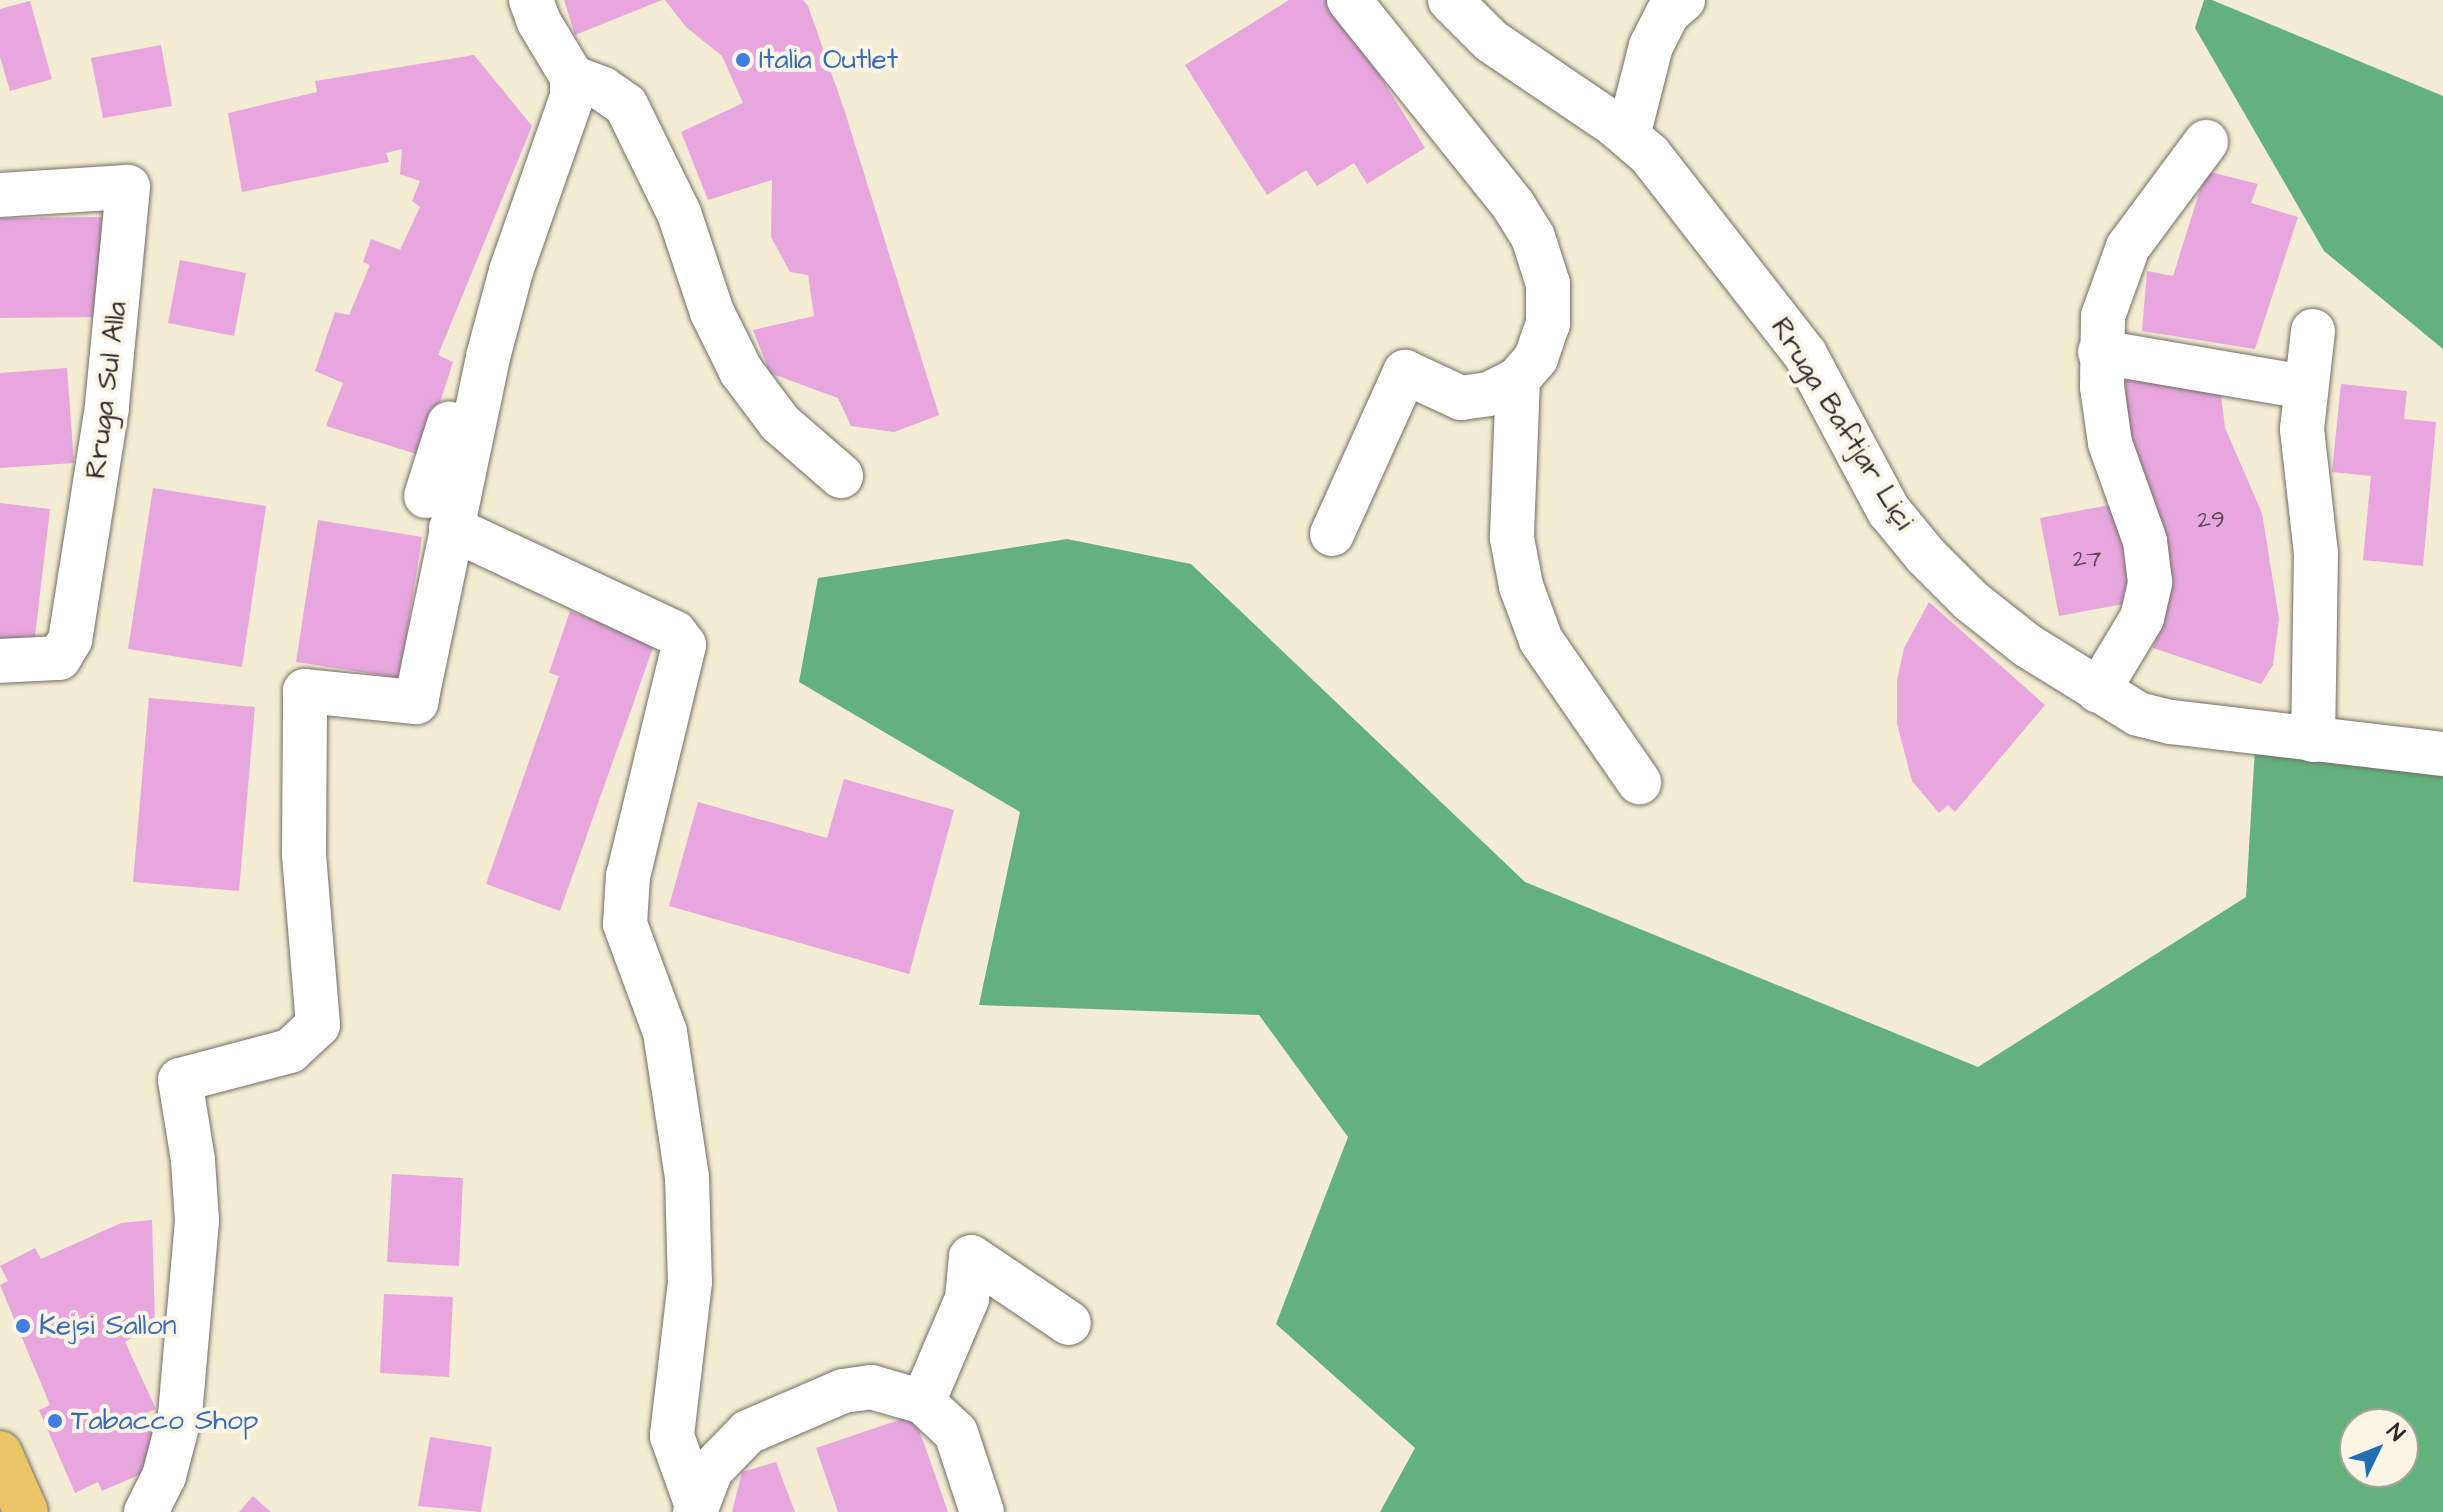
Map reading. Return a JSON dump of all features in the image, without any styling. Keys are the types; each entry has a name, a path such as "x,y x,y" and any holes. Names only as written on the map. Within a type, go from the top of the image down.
{"main road":[{"path":"0,1453 26,1512"}],"street":[{"path":"146,1512 164,1476 180,1415 197,1221 193,1160 180,1080 290,1051 318,1025 304,854 305,691 416,702 438,512 473,419 511,271 572,97 572,77 539,22 531,0"},
{"path":"1332,534 1405,372 1461,398 1489,394 1518,379 1536,358 1548,324 1548,284 1533,237 1470,147 1389,53 1349,0"},
{"name":"Rruga Baftjar Liçi","path":"1450,0 1491,41 1628,136 1659,166 1805,354 1889,511 1926,556 1971,601 2028,646 2138,714 2171,722 2443,754"},
{"path":"1628,136 1651,46 1668,13 1683,0"},
{"path":"572,77 603,89 626,105 679,213 712,312 741,371 780,423 841,476"},
{"path":"2098,691 2142,618 2150,582 2145,541 2110,443 2100,352 2103,316 2128,247 2206,142"},
{"name":"Rruga Sul Alla","path":"0,195 128,187 107,407 70,640 59,658 0,661"},
{"path":"2313,331 2304,387 2302,429 2316,553 2313,740"},
{"path":"2100,352 2304,387"},
{"path":"1518,379 1512,538 1521,586 1541,640 1639,782"},
{"path":"438,512 675,633 684,645 628,876 625,924 665,1032 687,1177 690,1282 672,1436 696,1507"},
{"path":"923,1402 967,1299 971,1257 1069,1323"},
{"path":"696,1507 711,1470 748,1432 843,1391 871,1387 923,1402 956,1433 982,1512"}],"green space":[{"path":"2204,0 2212,0 2443,96 2443,349 2324,251 2195,28"},
{"path":"1067,539 1191,564 1525,882 1978,1067 2246,897 2255,748 2443,754 2443,1512 1380,1512 1415,1448 1276,1324 1348,1137 1259,1015 979,1005 1020,812 799,682 818,578"}],"building":[{"path":"564,0 662,0 575,35"},
{"path":"665,0 803,0 808,6 845,112 939,415 894,432 851,426 838,398 770,373 753,330 814,316 808,275 790,272 771,237 772,180 708,200 681,132 743,103 722,56 686,27"},
{"path":"1289,0 1333,0 1425,148 1367,184 1354,163 1317,186 1306,170 1267,195 1185,65"},
{"path":"30,1 52,79 10,91 0,57 0,9"},
{"path":"161,45 172,106 103,118 91,58"},
{"path":"474,55 532,126 438,355 453,362 423,456 326,426 343,383 315,371 335,312 349,315 370,265 363,262 371,239 400,250 420,207 412,201 420,181 400,174 402,149 386,153 389,162 242,192 228,113 317,92 315,81"},
{"path":"2206,171 2258,184 2251,203 2298,217 2255,349 2142,331 2147,271 2173,276"},
{"path":"102,217 103,317 0,318 0,218"},
{"path":"180,260 246,273 234,336 168,323"},
{"path":"67,368 74,463 0,468 0,373"},
{"path":"2126,373 2220,386 2225,428 2262,513 2279,619 2273,665 2261,684 2153,648 2159,626 2126,408"},
{"path":"2341,384 2407,391 2404,419 2436,422 2423,566 2363,560 2371,476 2332,472"},
{"path":"153,488 266,506 242,667 128,649"},
{"path":"0,503 50,509 34,645 0,641"},
{"path":"2115,504 2134,602 2059,616 2040,518"},
{"path":"318,520 422,537 400,678 296,662"},
{"path":"1929,602 2045,705 1955,812 1948,805 1939,813 1912,781 1897,724 1897,680 1904,648"},
{"path":"570,611 655,642 560,911 486,884 559,676 549,673"},
{"path":"149,698 255,707 239,891 133,882"},
{"path":"844,779 954,810 909,974 669,906 698,802 827,838"},
{"path":"392,1174 463,1178 459,1266 387,1262"},
{"path":"152,1220 155,1324 125,1342 156,1409 148,1412 156,1430 150,1470 102,1491 98,1482 75,1493 39,1410 50,1405 0,1285 8,1281 0,1266 35,1248 41,1259 121,1223"},
{"path":"384,1294 453,1297 449,1377 380,1373"},
{"path":"914,1415 948,1512 838,1512 816,1448"},
{"path":"430,1437 492,1447 481,1512 418,1506"},
{"path":"776,1462 795,1512 732,1512 742,1472"},
{"path":"253,1496 271,1512 239,1512"}],"place":[{"name":"Italia Outlet","path":"743,60"},
{"name":"Kejsi Sallon","path":"23,1326"},
{"name":"Tabacco Shop","path":"55,1421"}]}
